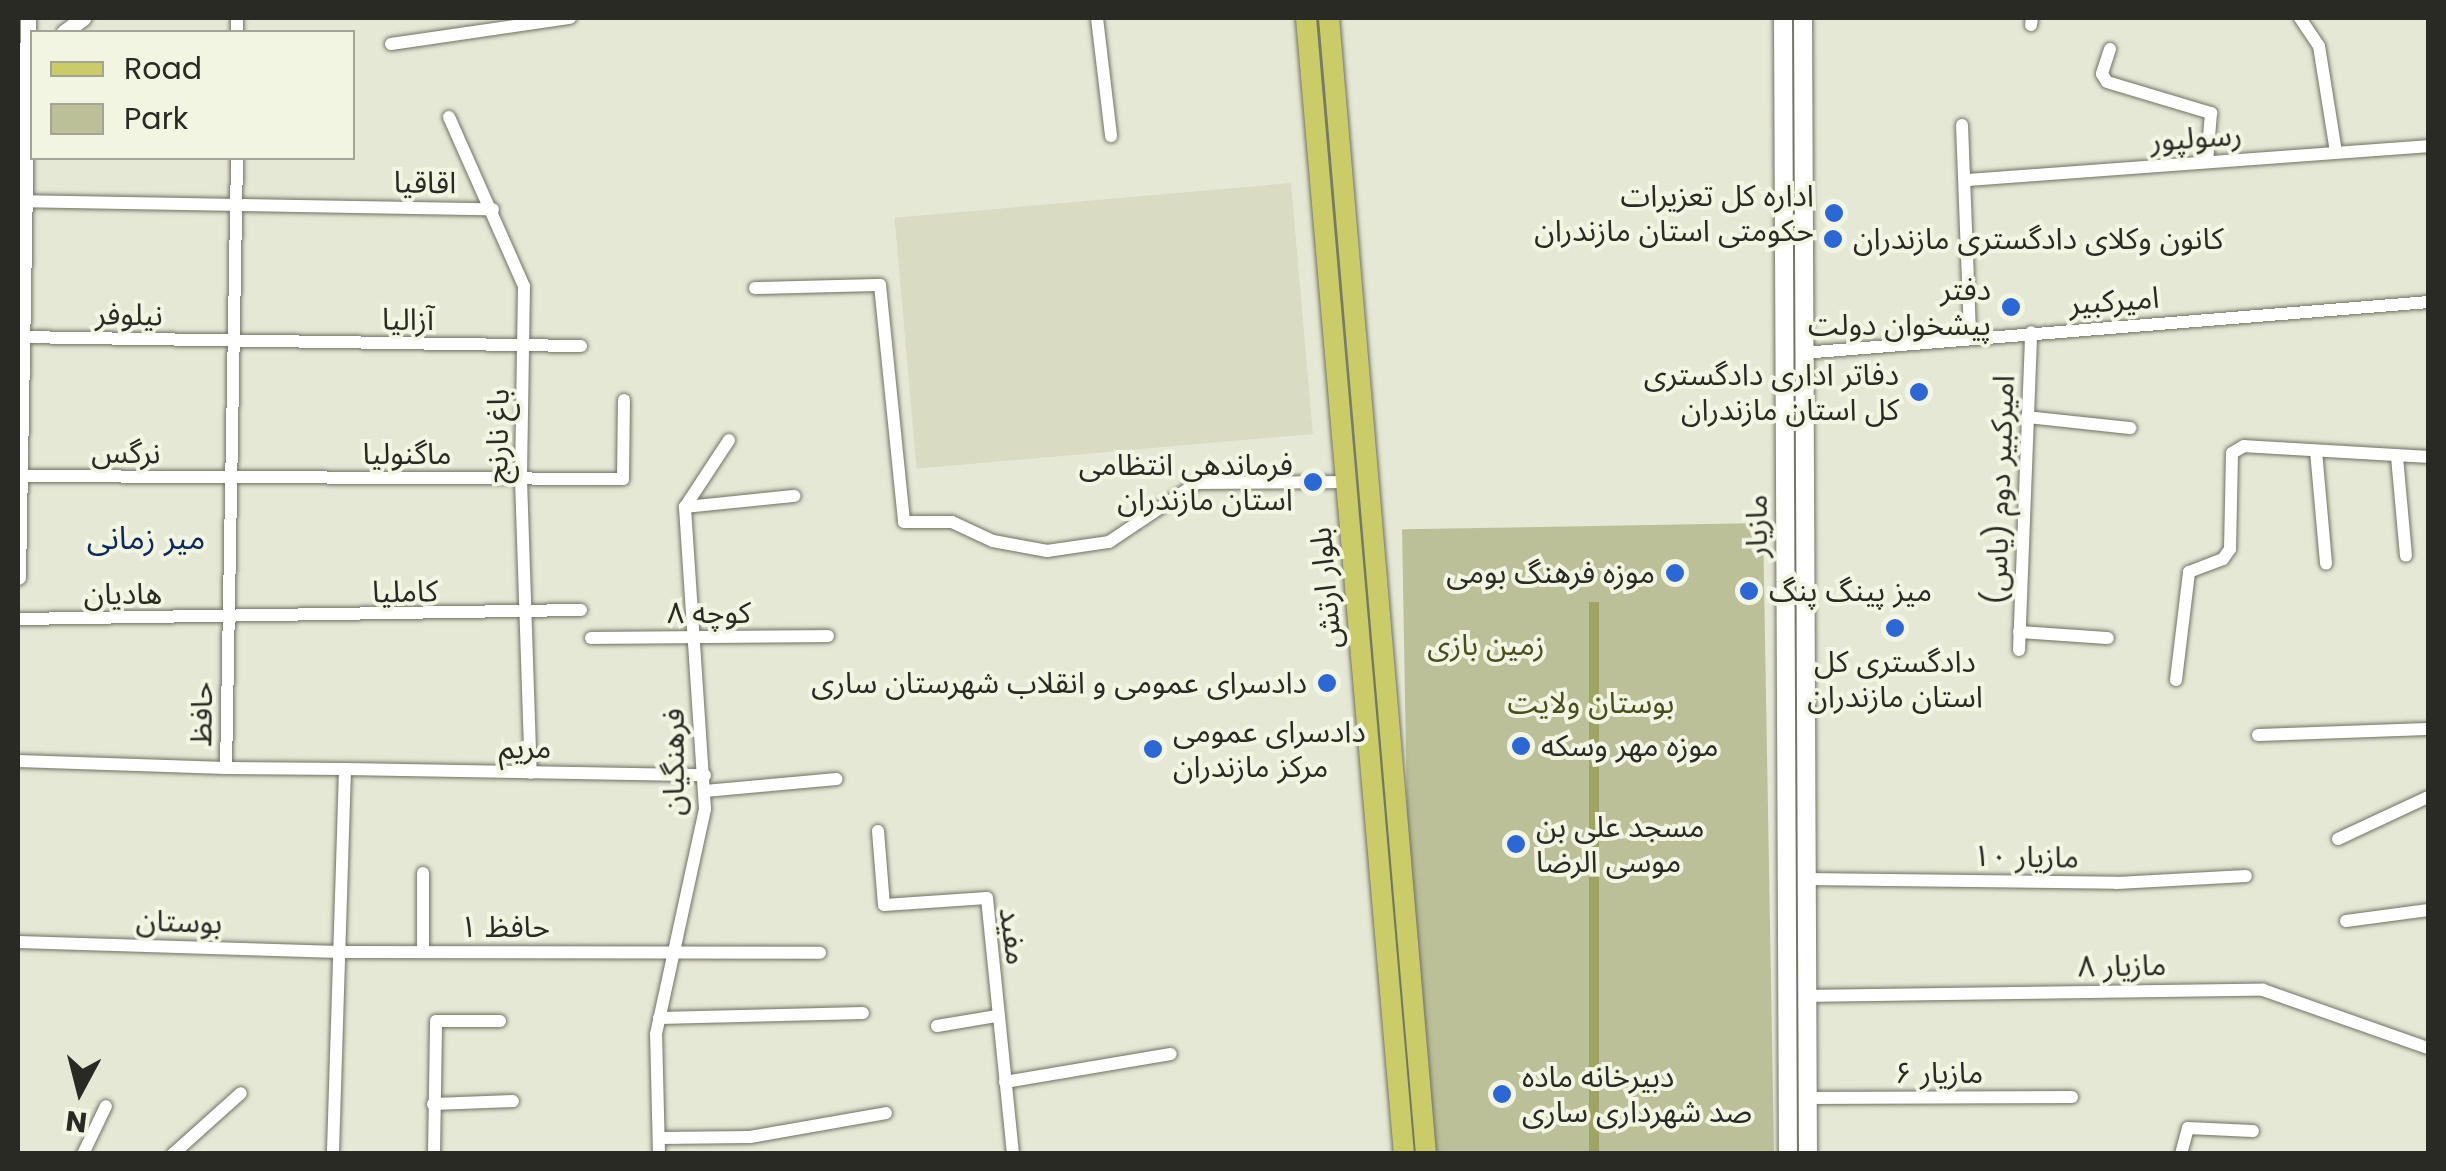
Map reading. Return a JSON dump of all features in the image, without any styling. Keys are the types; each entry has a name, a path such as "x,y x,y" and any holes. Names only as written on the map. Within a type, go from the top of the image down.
{"main road":[{"name":"بلوار ارتش","path":"1306,18 1404,1154"},
{"name":"بلوار ارتش","path":"1330,18 1426,1154"},
{"name":"مازیار","path":"1783,18 1806,879 1797,957 1807,996 1808,1154"},
{"name":"مازیار","path":"1788,1154 1797,957 1794,524 1803,352 1803,18"},
{"path":"1336,362 1361,360"},
{"path":"1347,482 1371,480"}],"street":[{"path":"18,577 21,201 28,18"},
{"path":"391,44 570,18"},
{"path":"1097,18 1110,136"},
{"path":"2307,20 2319,46 2336,152"},
{"path":"2110,48 2102,74 2106,82 2211,113 2207,162"},
{"name":"باغ نارنج","path":"449,117 524,286 521,479 531,773"},
{"path":"1962,125 1970,338"},
{"name":"رسولپور","path":"1967,180 2428,146"},
{"name":"حافظ","path":"237,160 226,768 345,769"},
{"name":"اقاقیا","path":"21,201 493,209"},
{"path":"755,288 880,284 904,522 952,522 994,541 1047,550 1109,542 1197,483 1347,482"},
{"name":"امیرکبیر","path":"1803,352 2428,302"},
{"name":"امیرکبیر دوم (یاس)","path":"2019,650 2030,332"},
{"name":"نیلوفر","path":"20,337 234,342"},
{"name":"آزالیا","path":"234,342 582,346"},
{"name":"ماگنولیا","path":"232,479 623,479 624,400"},
{"path":"2027,417 2130,428"},
{"path":"684,507 729,440"},
{"path":"2176,680 2189,572 2223,559 2230,549 2232,453 2244,446 2428,457"},
{"path":"2316,452 2326,564"},
{"path":"2396,458 2406,556"},
{"name":"نرگس","path":"18,476 232,479"},
{"path":"684,507 794,496"},
{"name":"فرهنگیان","path":"659,1154 659,1018 705,791 684,507"},
{"name":"کاملیا","path":"229,619 525,615 581,610"},
{"name":"هادیان","path":"18,619 229,619"},
{"path":"2020,632 2108,638"},
{"name":"کوچه ۸","path":"591,638 828,636"},
{"path":"2258,735 2428,729"},
{"path":"18,761 226,768"},
{"path":"333,1154 345,769"},
{"name":"مریم","path":"345,769 705,775"},
{"path":"705,791 836,779"},
{"path":"2338,839 2428,797"},
{"name":"مفید","path":"878,831 884,906 987,898 1013,1154"},
{"path":"422,952 423,874"},
{"name":"مازیار ١٠","path":"1806,879 2117,883 2246,876"},
{"path":"2346,921 2428,910"},
{"name":"بوستان","path":"18,942 339,952"},
{"name":"حافظ ۱","path":"339,952 820,953"},
{"name":"مازیار ٨","path":"1807,996 2263,990 2428,1048"},
{"path":"659,1018 864,1013"},
{"path":"937,1026 996,1016"},
{"path":"434,1154 436,1021 500,1021"},
{"path":"1005,1082 1171,1054"},
{"path":"173,1154 241,1093"},
{"name":"مازیار ۶","path":"1807,1098 2072,1097"},
{"path":"433,1104 512,1102"},
{"path":"83,1154 106,1106"},
{"path":"659,1138 750,1137 886,1113"},
{"path":"2180,1154 2188,1128 2253,1131"}],"shaded area":[{"path":"1291,183 1313,434 916,469 895,218"},
{"path":"1589,602 1599,602 1599,1153 1589,1153"}],"green space":[{"path":"1312,18 1322,18 1354,324 1340,325"},
{"path":"1796,18 1800,519 1789,518 1788,19"},
{"path":"1367,504 1422,1149 1411,1149 1354,505"},
{"name":"بوستان ولایت","path":"1763,523 1774,1153 1413,1154 1402,529"},
{"path":"1801,529 1801,913 1792,913 1789,530"},
{"path":"1793,998 1802,998 1804,1153 1792,1154"}],"place":[{"name":"اداره کل تعزیرات حکومتی استان مازندران","path":"1834,213"},
{"name":"کانون وکلای دادگستری مازندران","path":"1833,239"},
{"name":"دفتر پیشخوان دولت","path":"2011,307"},
{"name":"دفاتر اداری دادگستری کل استان مازندران","path":"1919,392"},
{"name":"فرماندهی انتظامی استان مازندران","path":"1313,482"},
{"name":"موزه فرهنگ بومی","path":"1675,573"},
{"name":"میز پینگ پنگ","path":"1749,591"},
{"name":"دادگستری کل استان مازندران","path":"1895,628"},
{"name":"دادسرای عمومی و انقلاب شهرستان ساری","path":"1327,683"},
{"name":"موزه مهر وسکه","path":"1521,746"},
{"name":"دادسرای عمومی مرکز مازندران","path":"1153,749"},
{"name":"مسجد علی بن موسی الرضا","path":"1516,844"},
{"name":"دبیرخانه ماده صد شهرداری ساری","path":"1502,1094"}],"district":[{"name":"میر زمانی","path":"146,538"}],"park label":[{"name":"زمین بازی","path":"1486,645"}]}
